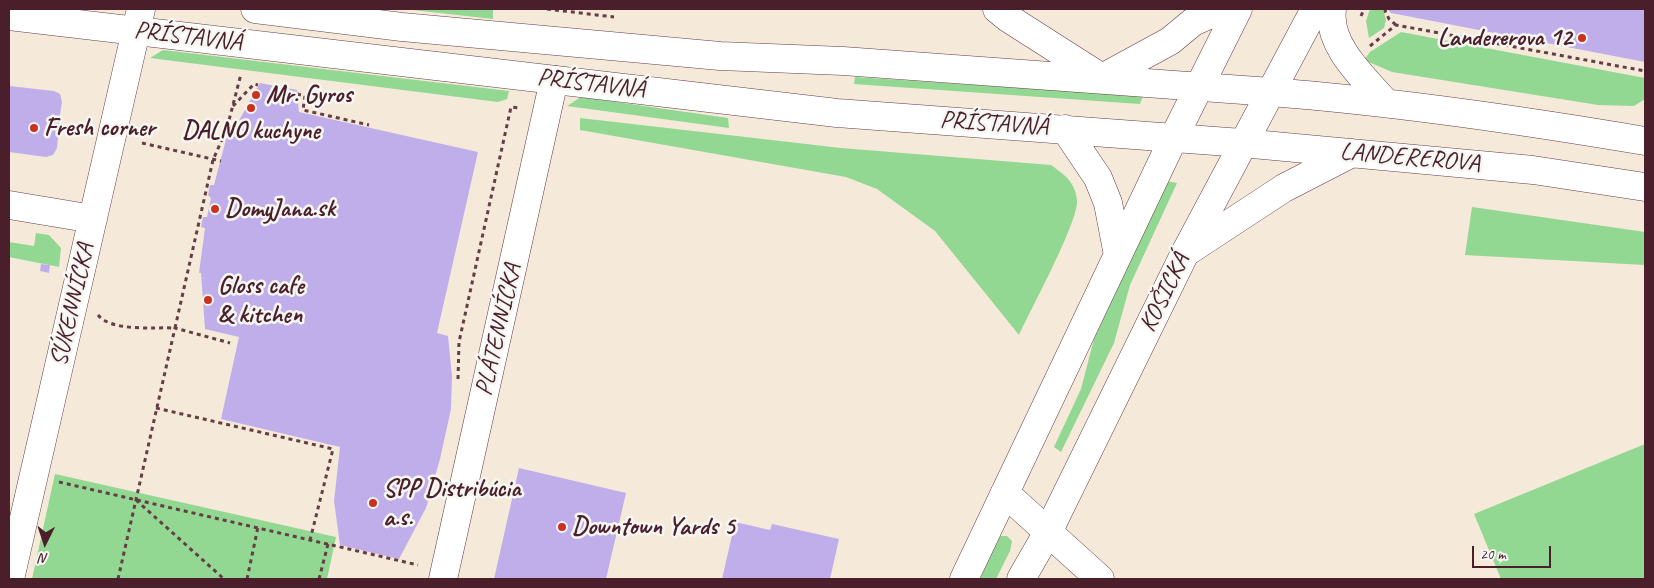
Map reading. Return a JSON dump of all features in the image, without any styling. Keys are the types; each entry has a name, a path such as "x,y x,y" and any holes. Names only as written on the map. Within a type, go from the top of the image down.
{"main road":[{"name":"PRÍSTAVNÁ","path":"254,9 421,29 720,56 844,61 1199,86"},
{"path":"997,9 1102,78 1170,41 1193,22 1222,9"},
{"path":"964,579 1174,137 1238,9"},
{"name":"KOŠICKÁ","path":"1021,579 1048,532 1185,253 1314,9"},
{"path":"1332,9 1331,17 1344,57 1385,102"},
{"name":"PRÍSTAVNÁ","path":"9,16 138,20 554,80 837,112 1174,137"},
{"name":"SÚKENNÍCKA","path":"10,579 138,20"},
{"name":"PLÁTENNÍCKA","path":"431,576 554,80"},
{"name":"LANDEREROVA","path":"1199,86 1385,102 1531,121 1645,141"},
{"path":"1065,128 1098,178 1108,203 1118,255"},
{"name":"LANDEREROVA","path":"1174,137 1534,170 1645,186"},
{"path":"1185,253 1284,188 1352,152"},
{"path":"9,205 93,219"},
{"path":"1005,493 1100,579"}],"path":[{"path":"1361,16 1364,9"},
{"path":"1386,9 1385,11 1389,19 1396,25 1645,71"},
{"path":"1372,45 1396,25"},
{"path":"118,579 213,160 227,128 241,74"},
{"path":"233,106 254,84 258,85"},
{"path":"297,94 305,96 303,110 369,125"},
{"path":"458,380 458,342 512,107"},
{"path":"142,143 221,161"},
{"path":"92,308 103,322 119,326 175,328 230,343"},
{"path":"156,408 333,449 310,540"},
{"path":"53,481 421,566 431,576"},
{"path":"136,500 224,579"},
{"path":"247,579 258,527"},
{"path":"319,579 328,544"}],"green space":[{"path":"404,9 493,9 493,19"},
{"path":"1370,9 1383,9 1386,20 1384,28 1369,38 1366,21"},
{"path":"1401,32 1645,78 1645,99 1634,106 1598,105 1392,72 1364,60 1370,52"},
{"path":"163,50 509,91 507,99 498,102 150,58"},
{"path":"855,77 1143,96 1140,104 854,84"},
{"path":"581,97 728,118 729,128 567,106"},
{"path":"580,118 841,148 1051,165 1072,184 1077,200 1076,211 1053,266 1019,335 935,231 877,189 846,177 580,130"},
{"path":"1167,181 1177,183 1130,285 1114,343 1061,452 1054,447 1081,389 1094,339"},
{"path":"1472,207 1645,232 1645,265 1465,255"},
{"path":"36,233 49,235 61,248 59,267 9,257 9,242 34,246"},
{"path":"1645,444 1645,579 1501,579 1474,514"},
{"path":"55,474 336,537 327,579 32,579"},
{"path":"1000,536 1007,536 1012,541 1010,551 996,579 980,579"}],"building":[{"name":"Landererova 12","path":"1387,9 1645,9 1645,62 1391,13"},
{"path":"260,83 297,90 299,112 478,152 437,333 448,336 452,376 451,409 440,459 426,508 399,559 340,545 334,501 340,447 221,419 239,337 205,329 201,273 199,273 205,228 201,227 203,217 207,217 211,198 208,195 210,185 214,185 228,132 232,133"},
{"name":"Fresh corner","path":"9,86 54,91 60,94 62,102 57,148 53,155 46,157 9,152"},
{"path":"41,264 50,265 49,273 40,271"},
{"name":"Downtown Yards 5","path":"519,468 626,493 606,579 494,579"},
{"path":"735,522 770,530 772,524 839,539 830,579 722,579"}],"place":[{"name":"Landererova 12","path":"1582,38"},
{"name":"Mr. Gyros","path":"256,95"},
{"name":"DALNO kuchyne","path":"251,108"},
{"name":"Fresh corner","path":"34,128"},
{"name":"DomyJana.sk","path":"215,209"},
{"name":"Gloss cafe & kitchen","path":"208,300"},
{"name":"SPP Distribúcia a.s.","path":"373,503"},
{"name":"Downtown Yards 5","path":"562,527"}]}
